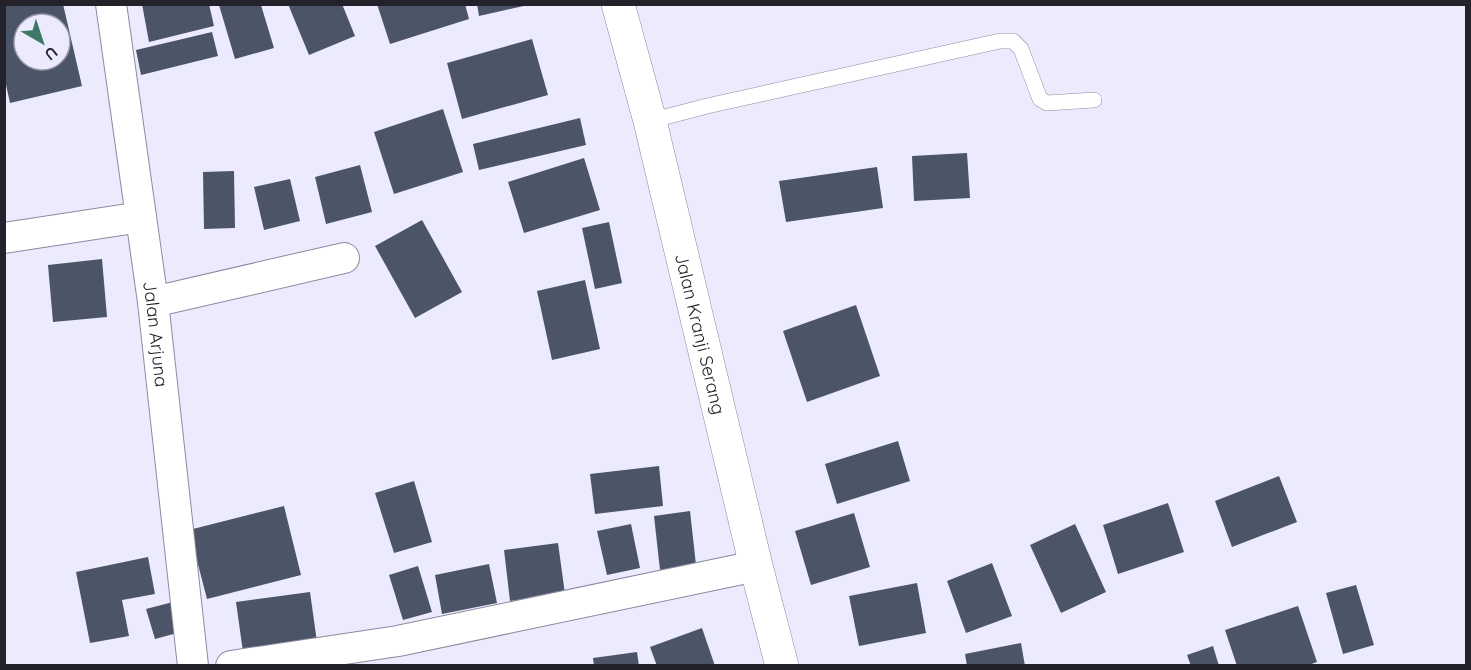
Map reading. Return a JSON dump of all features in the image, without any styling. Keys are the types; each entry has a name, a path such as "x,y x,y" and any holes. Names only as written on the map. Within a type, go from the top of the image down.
{"main road":[{"name":"Jalan Kranji Serang","path":"618,4 650,121 782,666"}],"street":[{"name":"Jalan Arjuna","path":"111,4 153,302 194,666"},
{"path":"4,238 141,217"},
{"path":"153,302 344,258"},
{"path":"231,666 398,641 756,566"}],"lane":[{"path":"650,121 707,106 1000,41 1013,41 1021,49 1040,99 1047,103 1094,100"}],"building":[{"path":"5,4 63,4 65,12 12,12 12,72 72,72 72,43 82,86 10,103 5,80"},
{"path":"142,4 209,4 214,26 149,42"},
{"path":"288,4 342,4 355,36 309,55"},
{"path":"377,4 465,4 469,19 390,44"},
{"path":"477,4 527,4 528,5 479,16"},
{"path":"219,5 261,5 274,48 235,59"},
{"path":"212,32 218,56 141,75 136,50"},
{"path":"532,39 548,95 462,119 447,63"},
{"path":"443,109 463,172 394,194 374,132"},
{"path":"580,118 586,145 479,170 473,144"},
{"path":"967,153 970,198 914,201 912,156"},
{"path":"584,158 600,210 524,233 508,182"},
{"path":"360,165 372,212 326,224 315,177"},
{"path":"877,167 883,208 786,222 779,181"},
{"path":"234,171 235,228 204,229 203,172"},
{"path":"290,179 300,221 264,230 254,187"},
{"path":"422,220 462,292 415,318 375,246"},
{"path":"609,222 622,283 595,289 582,228"},
{"path":"102,259 107,317 53,322 48,265"},
{"path":"585,280 600,349 552,360 537,291"},
{"path":"856,305 880,376 807,402 783,331"},
{"path":"898,441 910,481 837,504 825,464"},
{"path":"659,466 663,506 595,514 590,474"},
{"path":"1279,476 1297,522 1232,547 1215,501"},
{"path":"414,481 432,542 394,553 375,493"},
{"path":"1168,503 1184,552 1118,574 1103,525"},
{"path":"284,506 301,575 207,599 189,530"},
{"path":"690,511 696,565 660,570 654,516"},
{"path":"854,513 870,567 811,585 795,531"},
{"path":"631,524 640,568 607,575 597,531"},
{"path":"1075,524 1106,592 1061,613 1030,545"},
{"path":"558,543 565,594 510,601 504,550"},
{"path":"148,557 155,594 122,600 129,636 90,643 76,572"},
{"path":"992,563 1012,616 966,633 947,581"},
{"path":"489,564 497,603 442,614 435,575"},
{"path":"418,566 432,612 403,620 389,575"},
{"path":"917,583 926,633 859,646 849,596"},
{"path":"1356,585 1374,645 1343,654 1326,593"},
{"path":"310,592 317,642 243,652 236,602"},
{"path":"173,602 181,632 155,639 146,609"},
{"path":"1298,606 1317,662 1306,666 1237,666 1225,630"},
{"path":"702,628 715,666 657,666 650,647"},
{"path":"1021,643 1025,666 967,666 965,654"},
{"path":"1213,646 1219,666 1191,666 1187,655"},
{"path":"637,652 639,666 594,666 593,658"}]}
